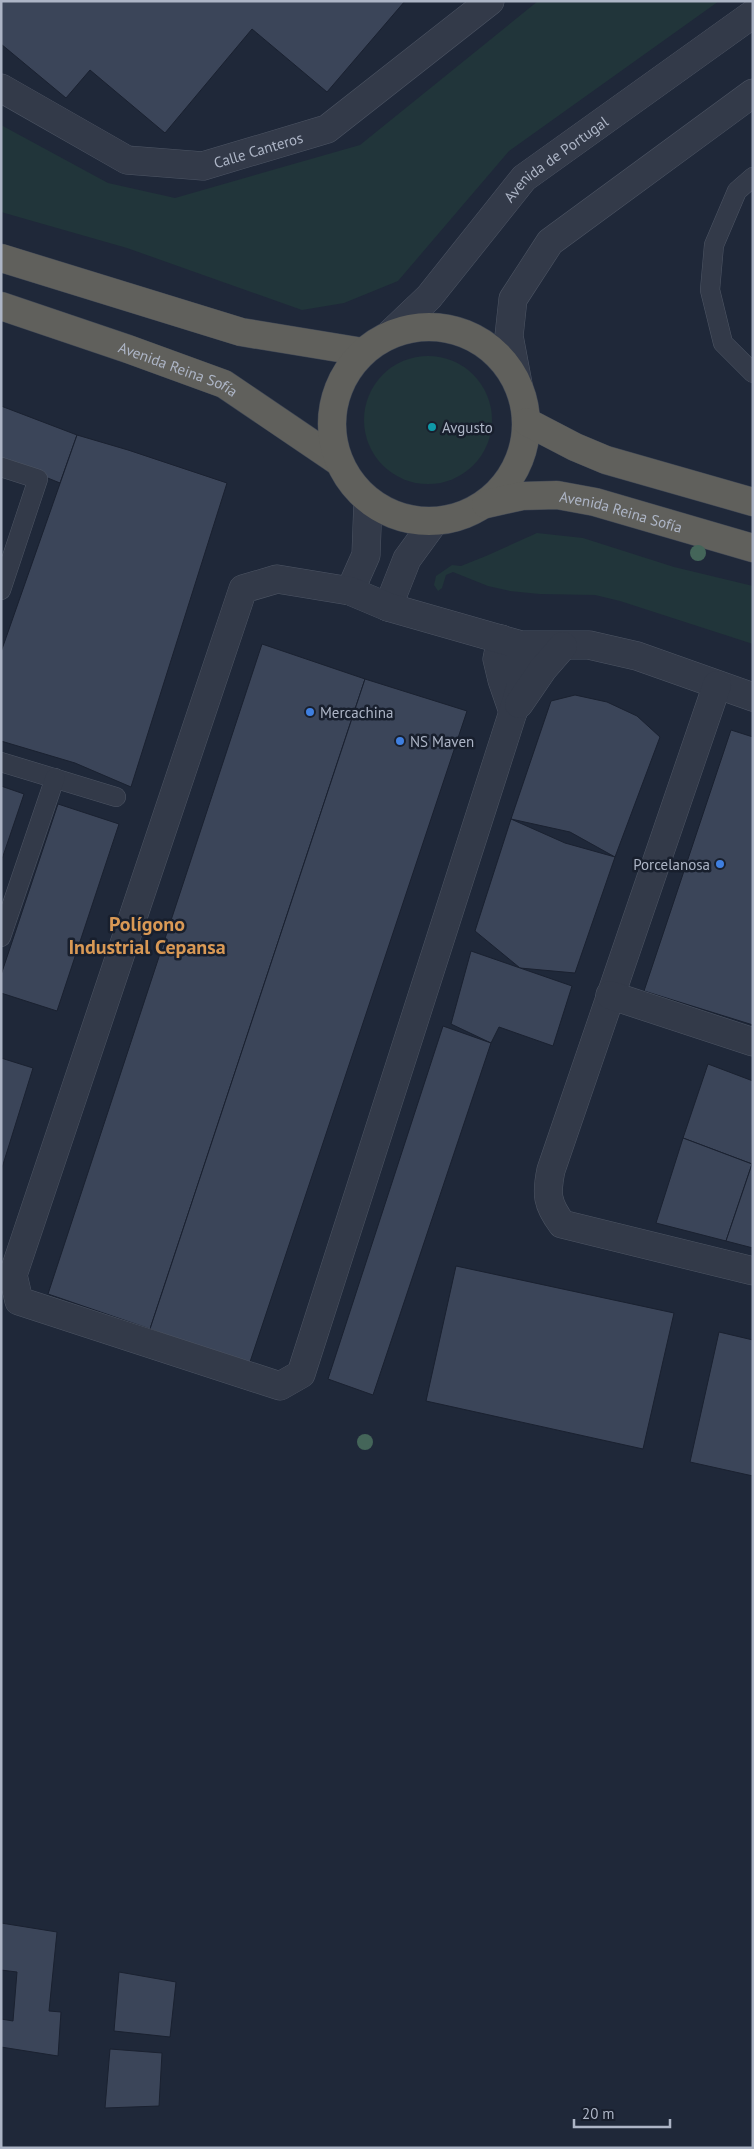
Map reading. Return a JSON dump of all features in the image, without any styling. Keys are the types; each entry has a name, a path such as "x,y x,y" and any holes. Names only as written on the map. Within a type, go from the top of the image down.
{"highway":[{"path":"1,258 241,332 363,352"},
{"name":"Avenida Reina Sofía","path":"1,306 224,384 339,462"},
{"path":"418,327 449,329 477,340 501,358 518,384 524,402 527,422 523,453 509,481 486,504 461,516 434,522 411,520 396,516 368,501 351,483 339,462 332,434 333,404 344,376 363,352 389,335 418,327"},
{"path":"527,422 575,447 606,460 753,502"},
{"name":"Avenida Reina Sofía","path":"486,504 522,496 558,495 595,502 753,548"}],"street":[{"name":"Calle Canteros","path":"1,88 127,160 203,166 327,129 490,1"},
{"name":"Avenida de Portugal","path":"389,335 429,297 524,178 753,14"},
{"path":"518,384 509,336 513,299 550,242 753,93"},
{"path":"350,591 366,555 368,501"},
{"path":"388,607 407,559 434,522"},
{"path":"511,642 521,685 302,1374 280,1386 19,1301 12,1275 243,589 277,579 350,591 388,607 511,642 563,646 589,645 637,656 753,697"},
{"path":"513,712 543,669 563,646"},
{"path":"717,685 551,1170 547,1190 551,1210 562,1224 753,1271"},
{"path":"610,995 753,1042"}],"lane":[{"path":"753,177 737,192 714,245 710,290 723,343 753,373"},
{"path":"1,467 38,479 1,590"},
{"path":"1,762 116,798"},
{"path":"1,937 55,778"}],"green space":[{"path":"538,1 719,1 509,151 398,281 344,303 302,310 127,248 1,212 1,125 108,183 175,198 360,145"},
{"path":"428,356 452,361 473,375 487,396 492,420 487,444 473,465 452,479 428,484 404,479 383,465 369,444 364,420 369,396 383,375 404,361"},
{"path":"537,533 583,538 674,567 753,586 753,644 620,601 595,595 540,594 510,591 488,586 453,572 446,575 442,588 438,591 434,585 436,576 452,565 461,566"}],"building":[{"path":"1,1 405,1 327,92 252,29 165,133 90,70 66,98 1,44"},
{"path":"1,406 77,435 60,483 1,459"},
{"path":"77,435 227,483 131,787 75,763 1,741 1,652"},
{"path":"262,644 365,679 150,1329 48,1294"},
{"path":"365,679 467,711 249,1365 150,1329"},
{"path":"575,695 607,702 637,716 660,737 615,857 570,832 511,819 551,701"},
{"name":"Porcelanosa","path":"731,730 753,737 753,1025 644,991"},
{"path":"1,786 24,794 1,862"},
{"path":"58,804 119,824 57,1011 1,993 1,975"},
{"path":"511,819 565,843 615,857 575,973 520,968 475,931"},
{"path":"471,951 572,986 553,1046 499,1027 491,1043 451,1024"},
{"path":"443,1026 491,1043 373,1395 328,1379"},
{"path":"1,1058 33,1068 1,1171"},
{"path":"708,1064 753,1081 752,1164 683,1138"},
{"path":"683,1138 752,1164 726,1241 656,1223"},
{"path":"753,1164 753,1248 726,1241"},
{"path":"456,1266 674,1313 643,1449 426,1401"},
{"path":"719,1332 753,1340 753,1476 690,1462"},
{"path":"1,1923 57,1932 49,2011 61,2012 58,2056 1,2047 1,2019 13,2021 17,1972 1,1970"},
{"path":"119,1972 176,1982 170,2037 114,2031"},
{"path":"110,2049 162,2053 159,2106 105,2108"}],"place":[{"name":"Avgusto","path":"432,427"},
{"name":"Mercachina","path":"310,712"},
{"name":"NS Maven","path":"400,741"},
{"name":"Porcelanosa","path":"720,864"}],"district":[{"name":"Polígono Industrial Cepansa","path":"147,936"}]}
